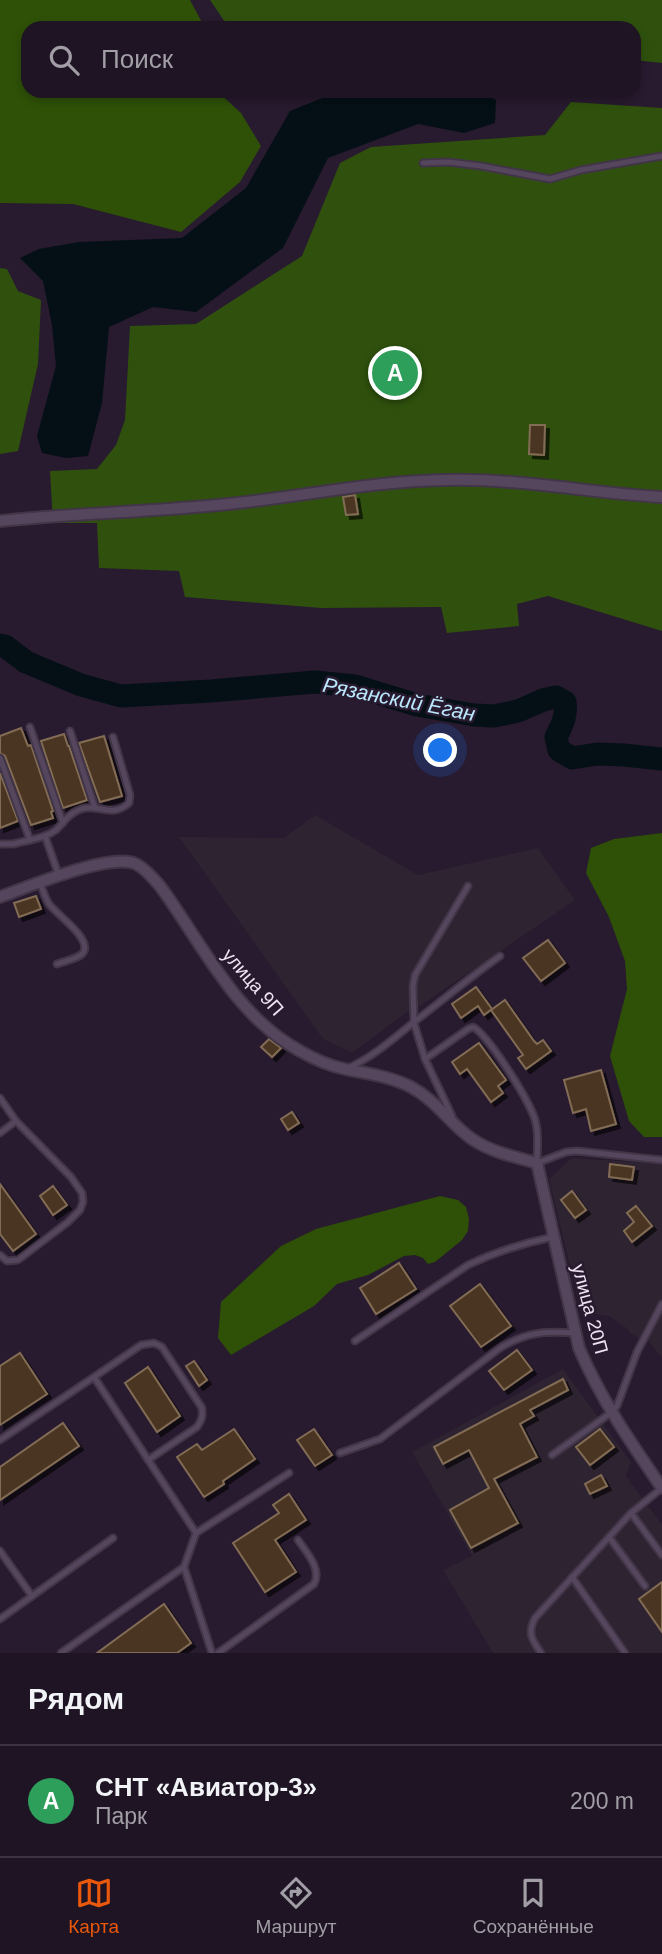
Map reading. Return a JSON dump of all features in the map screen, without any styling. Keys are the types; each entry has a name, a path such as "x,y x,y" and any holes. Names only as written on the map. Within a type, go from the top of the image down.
{"street":[{"path":"0,521 49,515 229,504 396,482 445,480 511,483 662,498"},
{"name":"улица 9П","path":"0,897 113,861 136,864 148,872 169,898 226,983 258,1019 300,1051 332,1065 372,1073 413,1088 484,1147 537,1163"},
{"name":"улица 20П","path":"537,1163 575,1332 586,1365 612,1412 662,1488"}],"lane":[{"path":"423,163 448,162 481,166 550,179 581,170 662,156"},
{"path":"30,727 62,823"},
{"path":"70,731 94,808"},
{"path":"0,844 30,841 45,836 79,810 94,808 109,811 127,805 130,799 113,737"},
{"path":"0,758 30,841"},
{"path":"45,836 60,877"},
{"path":"40,883 48,903 77,932 85,945 81,955 57,964"},
{"path":"458,1127 442,1099 425,1059 414,1023 413,986 415,975 468,886"},
{"path":"345,1069 366,1059 500,956"},
{"path":"425,1059 468,1029 473,1027 481,1032 534,1115 537,1125 537,1163 566,1152 577,1151 662,1160"},
{"path":"0,1098 16,1121 71,1177 82,1194 83,1202 75,1216 18,1260 7,1261 1,1257"},
{"path":"0,1133 16,1121"},
{"path":"355,1341 468,1265 484,1257 553,1237"},
{"path":"552,1455 617,1406 637,1352 662,1304"},
{"path":"340,1453 380,1439 517,1338 544,1331 575,1332"},
{"path":"0,1440 141,1345 154,1343 162,1347 202,1408 202,1421 148,1460"},
{"path":"94,1377 196,1533"},
{"path":"61,1653 184,1567 196,1533 289,1472"},
{"path":"541,1653 530,1633 535,1618 631,1513 662,1488"},
{"path":"631,1513 662,1555"},
{"path":"609,1537 645,1586"},
{"path":"0,1619 113,1538"},
{"path":"218,1653 314,1584 316,1568 298,1540"},
{"path":"0,1551 32,1596"},
{"path":"184,1567 212,1653"},
{"path":"572,1577 625,1653"}],"shaded area":[{"path":"322,98 496,100 495,123 464,133 418,124 328,158 283,248 196,312 153,307 109,327 102,403 88,456 66,458 42,453 37,436 56,366 52,325 43,281 20,258 39,249 79,242 182,238 246,188 290,111"},
{"path":"315,815 418,875 538,848 575,900 417,1008 411,1009 352,1053 323,1039 179,837 284,838"},
{"path":"572,1158 662,1164 662,1358 649,1341 628,1332 629,1330 609,1316 581,1312 549,1179"},
{"path":"563,1369 631,1462 626,1476 662,1525 662,1653 493,1653 443,1570 472,1556 412,1452"}],"green space":[{"path":"0,0 190,0 201,21 21,21 21,98 225,98 241,113 261,146 240,182 181,232 73,204 0,203"},
{"path":"210,0 662,0 662,63 641,61 641,21 224,21"},
{"path":"571,102 662,108 662,631 548,596 517,604 519,626 447,633 441,607 321,608 185,597 179,571 99,568 97,523 53,523 50,471 97,469 116,445 125,420 130,326 196,324 302,256 340,163 371,147 545,135"},
{"path":"0,268 7,269 18,291 41,300 38,364 18,451 0,454"},
{"path":"662,833 662,1137 644,1137 629,1121 610,1056 627,989 625,961 609,917 586,873 591,848 614,839"},
{"path":"440,1196 458,1200 466,1207 469,1219 468,1231 462,1240 435,1262 428,1264 415,1255 404,1256 368,1275 337,1284 314,1306 231,1355 218,1338 221,1302 281,1246 316,1229"}],"building":[{"path":"530,425 545,425 544,455 529,454"},
{"path":"355,495 358,514 346,515 343,497"},
{"path":"21,728 28,746 31,745 53,811 53,818 31,825 5,756 0,753 0,736"},
{"path":"64,734 87,800 63,808 41,741"},
{"path":"104,736 122,796 100,802 79,743"},
{"path":"0,773 18,821 0,828"},
{"path":"36,896 41,909 19,917 14,903"},
{"path":"548,940 565,963 541,981 523,958"},
{"path":"476,987 492,1009 484,1015 478,1006 461,1018 452,1004"},
{"path":"505,1000 534,1041 537,1044 543,1040 551,1051 526,1069 518,1058 523,1055 491,1010"},
{"path":"269,1039 281,1048 272,1057 261,1047"},
{"path":"479,1043 506,1080 498,1086 503,1093 491,1102 467,1069 460,1074 452,1062"},
{"path":"601,1070 616,1124 591,1131 586,1109 573,1113 564,1080"},
{"path":"292,1112 299,1123 288,1130 281,1119"},
{"path":"610,1164 634,1167 632,1180 609,1177"},
{"path":"0,1184 36,1234 13,1251 0,1234"},
{"path":"53,1186 67,1205 53,1215 40,1196"},
{"path":"572,1191 586,1210 575,1218 561,1200"},
{"path":"636,1206 652,1226 632,1242 624,1231 634,1222 627,1213"},
{"path":"399,1263 416,1289 376,1314 360,1288"},
{"path":"480,1284 511,1326 481,1347 450,1306"},
{"path":"517,1350 532,1370 504,1390 489,1371"},
{"path":"20,1353 47,1394 0,1425 0,1366"},
{"path":"194,1361 207,1380 199,1386 186,1366"},
{"path":"148,1367 180,1416 157,1432 125,1383"},
{"path":"563,1379 568,1390 530,1410 534,1416 520,1424 537,1457 494,1479 518,1523 471,1548 450,1510 489,1488 469,1450 443,1464 434,1447"},
{"path":"63,1423 79,1446 0,1500 0,1467"},
{"path":"234,1429 255,1459 204,1497 177,1457 197,1444 202,1450"},
{"path":"314,1429 332,1455 315,1466 297,1440"},
{"path":"600,1429 614,1447 590,1465 576,1447"},
{"path":"601,1475 607,1486 590,1494 585,1484"},
{"path":"289,1494 306,1520 275,1540 296,1572 265,1592 233,1543 279,1513 273,1505"},
{"path":"662,1582 662,1632 639,1599"},
{"path":"164,1604 191,1643 177,1653 97,1653"}],"waterway":[{"name":"Рязанский Ёган","path":"0,645 26,662 81,685 121,696 315,682 355,686 417,705 494,716 518,711 556,697 565,702 564,720 556,737 559,750 572,758 597,754 662,759"}],"place":[{"name":"СНТ «Авиатор-3»","path":"395,373"}]}
